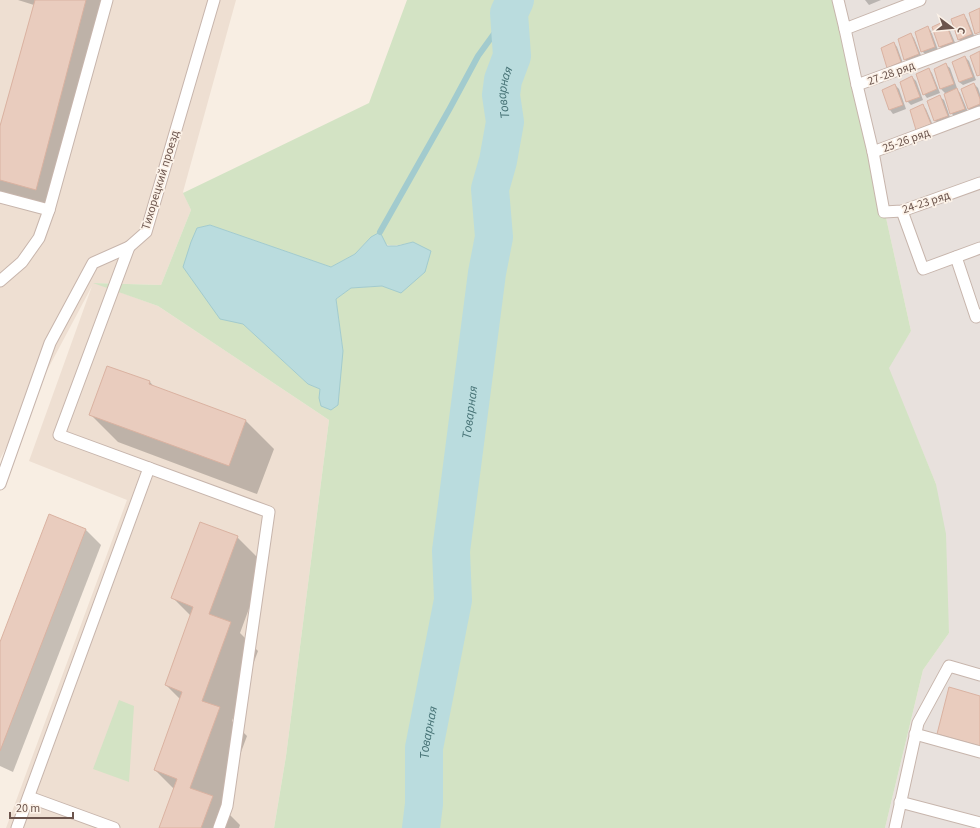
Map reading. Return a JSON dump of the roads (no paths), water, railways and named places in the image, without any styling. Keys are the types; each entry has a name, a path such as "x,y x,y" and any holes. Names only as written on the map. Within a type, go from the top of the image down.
{"lane":[{"path":"0,281 22,262 39,238 49,210 107,0"},
{"name":"Тихорецкий проезд","path":"0,484 50,343 93,263 128,247 146,232 214,0"},
{"name":"27-28 ряд","path":"838,0 857,85 980,40"},
{"path":"845,29 920,0"},
{"name":"25-26 ряд","path":"857,85 873,152 980,112"},
{"name":"24-23 ряд","path":"873,152 884,212 902,211 980,183"},
{"path":"0,197 49,210"},
{"path":"902,211 923,268 980,248"},
{"path":"128,247 59,435 269,512 227,806 219,828"},
{"path":"956,257 976,317 980,315"},
{"path":"17,828 149,468"},
{"path":"895,828 918,723 949,666 980,675"},
{"path":"916,734 980,752"},
{"path":"29,797 114,828"},
{"path":"900,802 980,823"}],"water":[{"path":"210,225 331,267 355,254 371,237 380,232 387,246 397,246 413,242 431,251 425,272 401,293 382,286 351,288 336,299 343,351 338,405 331,410 321,406 319,398 320,389 308,384 243,324 220,319 183,267 197,228"}],"waterway":[{"name":"Товарная","path":"421,828 424,804 424,748 453,600 451,551 487,273 494,237 490,189 498,161 505,122 501,95 503,80 512,56 509,13 515,0"},
{"path":"380,232 478,56 509,13"}]}
